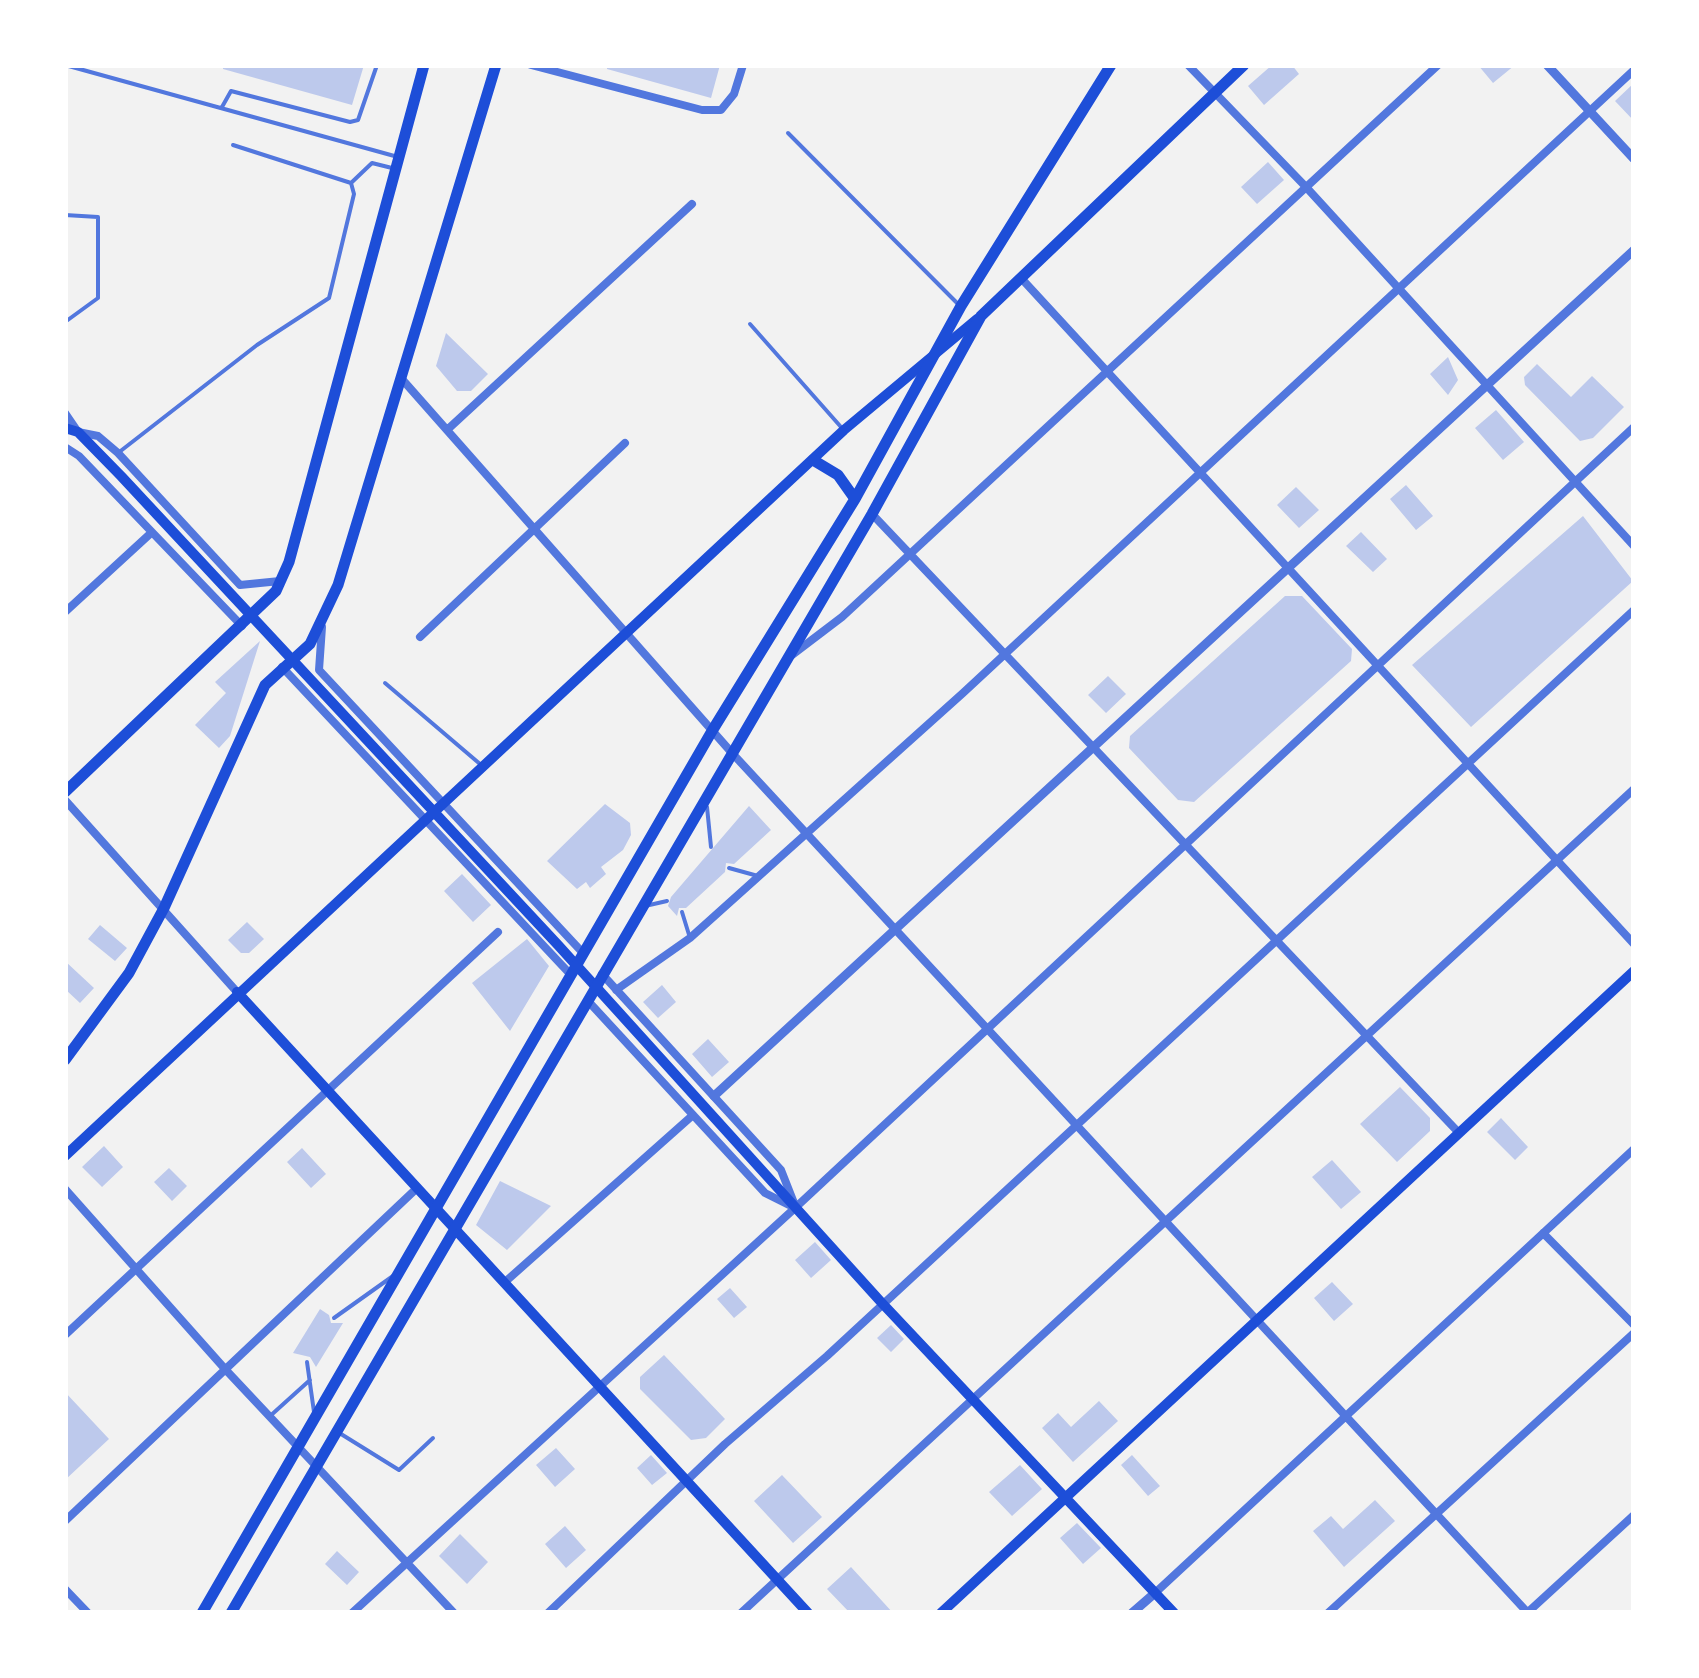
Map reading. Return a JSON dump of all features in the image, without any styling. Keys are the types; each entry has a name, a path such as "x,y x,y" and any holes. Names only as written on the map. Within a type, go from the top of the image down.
{"main road":[{"path":"65,1060 129,973 164,908 254,705 282,667 310,644 338,585 496,65"},
{"path":"202,1613 712,731 855,498 961,306 1110,65"},
{"path":"65,1156 844,430 981,316 1244,65"},
{"path":"65,792 272,597 281,580 422,71"},
{"path":"230,1613 872,514 981,316"},
{"path":"65,428 78,432 121,476 558,945 881,1302 1174,1613"},
{"path":"813,460 838,475 855,498"},
{"path":"941,1613 1634,971"},
{"path":"237,992 808,1613"}],"street":[{"path":"530,65 702,110 721,110 734,94 743,65"},
{"path":"1188,65 1306,187 1634,546"},
{"path":"785,660 842,618 1438,65"},
{"path":"1547,65 1634,160"},
{"path":"616,990 690,938 760,876 1634,70"},
{"path":"447,430 692,204"},
{"path":"714,1096 898,931 1634,250"},
{"path":"1022,278 1105,374 1634,944"},
{"path":"401,378 732,753 1527,1613 1634,1516"},
{"path":"65,413 78,432 98,436 118,453 240,584 281,580"},
{"path":"352,1613 795,1208 1634,427"},
{"path":"420,636 625,444"},
{"path":"65,448 79,456 242,626"},
{"path":"872,514 1459,1133"},
{"path":"65,612 150,533"},
{"path":"548,1613 1634,610"},
{"path":"323,617 319,670 583,953"},
{"path":"282,667 570,975"},
{"path":"742,1613 1634,789"},
{"path":"65,800 237,992"},
{"path":"65,1334 498,932"},
{"path":"602,974 781,1170 795,1208"},
{"path":"588,1001 765,1194 795,1208"},
{"path":"505,1282 693,1115"},
{"path":"1132,1613 1634,1149"},
{"path":"65,1189 269,1417 454,1613"},
{"path":"65,1521 416,1189"},
{"path":"1542,1233 1634,1325"},
{"path":"1328,1613 1634,1333"},
{"path":"65,1589 88,1613"}],"lane":[{"path":"65,65 222,108 398,164"},
{"path":"222,108 230,91 350,122 358,120 377,65"},
{"path":"411,65 422,71"},
{"path":"788,133 961,306"},
{"path":"232,145 351,183"},
{"path":"351,183 372,163 398,164"},
{"path":"118,453 257,345 329,298 354,194 351,183"},
{"path":"65,214 98,217 98,298 65,322"},
{"path":"750,324 844,430"},
{"path":"385,682 470,751 483,768"},
{"path":"706,797 712,847"},
{"path":"729,868 760,876"},
{"path":"641,907 668,901"},
{"path":"682,912 690,938"},
{"path":"334,1318 397,1273"},
{"path":"307,1362 315,1421"},
{"path":"269,1417 310,1380"},
{"path":"336,1432 399,1470 432,1438"}],"building":[{"path":"223,65 364,65 352,105 223,69"},
{"path":"607,65 720,65 711,98 607,69"},
{"path":"1272,65 1292,65 1299,74 1264,105 1248,86"},
{"path":"1478,65 1515,65 1493,83"},
{"path":"1634,83 1634,121 1615,101"},
{"path":"1268,162 1284,180 1257,204 1241,187"},
{"path":"446,333 488,374 471,391 457,391 436,366"},
{"path":"1448,357 1458,380 1448,395 1430,374"},
{"path":"1537,364 1571,397 1592,376 1624,407 1593,438 1580,441 1525,385 1524,377"},
{"path":"1496,410 1524,442 1503,460 1475,428"},
{"path":"1406,485 1433,516 1416,530 1390,499"},
{"path":"1296,487 1319,510 1299,528 1277,505"},
{"path":"1583,516 1633,581 1471,727 1412,665"},
{"path":"1361,532 1387,559 1373,572 1346,546"},
{"path":"1285,596 1302,596 1352,649 1351,661 1194,802 1178,800 1129,748 1130,736"},
{"path":"260,641 230,736 219,748 195,725 226,693 215,682"},
{"path":"1108,676 1126,694 1106,713 1088,695"},
{"path":"605,804 630,823 631,835 623,850 601,867 606,874 590,888 586,882 577,889 547,861"},
{"path":"749,806 771,830 734,864 726,863 725,872 686,908 679,908 677,916 668,906 671,897"},
{"path":"462,874 491,905 473,922 444,891"},
{"path":"247,922 264,939 249,953 241,953 228,940"},
{"path":"100,925 127,948 115,961 88,939"},
{"path":"527,939 549,966 510,1031 472,983"},
{"path":"65,961 94,988 80,1003 65,989"},
{"path":"662,985 676,1002 658,1018 643,1002"},
{"path":"708,1039 729,1062 712,1077 692,1054"},
{"path":"1400,1087 1430,1118 1430,1131 1397,1162 1360,1124"},
{"path":"1501,1118 1528,1147 1515,1160 1487,1132"},
{"path":"104,1146 123,1167 102,1187 82,1167"},
{"path":"302,1148 326,1174 311,1188 287,1162"},
{"path":"1332,1160 1361,1192 1341,1209 1312,1177"},
{"path":"169,1168 187,1186 172,1201 154,1182"},
{"path":"500,1181 551,1206 507,1250 476,1225"},
{"path":"815,1242 831,1260 811,1278 795,1260"},
{"path":"1332,1282 1353,1304 1334,1321 1314,1298"},
{"path":"730,1288 747,1307 734,1318 717,1299"},
{"path":"320,1309 329,1315 331,1323 343,1323 316,1367 310,1357 293,1353"},
{"path":"891,1325 904,1339 891,1352 877,1338"},
{"path":"664,1355 725,1419 706,1438 691,1440 640,1389 640,1377"},
{"path":"65,1392 109,1439 65,1480"},
{"path":"1099,1401 1118,1421 1073,1462 1042,1428 1058,1413 1071,1427"},
{"path":"556,1448 575,1469 555,1487 536,1465"},
{"path":"651,1455 667,1473 652,1485 637,1468"},
{"path":"1132,1455 1160,1486 1148,1496 1121,1465"},
{"path":"1020,1465 1042,1489 1012,1516 989,1492"},
{"path":"782,1475 822,1517 793,1543 754,1501"},
{"path":"1375,1500 1395,1521 1344,1567 1313,1531 1331,1516 1343,1529"},
{"path":"1077,1523 1101,1548 1083,1564 1060,1538"},
{"path":"565,1526 586,1550 566,1568 545,1544"},
{"path":"460,1534 488,1562 467,1584 439,1556"},
{"path":"337,1551 359,1572 347,1585 325,1564"},
{"path":"851,1567 893,1613 850,1613 827,1589"}]}
